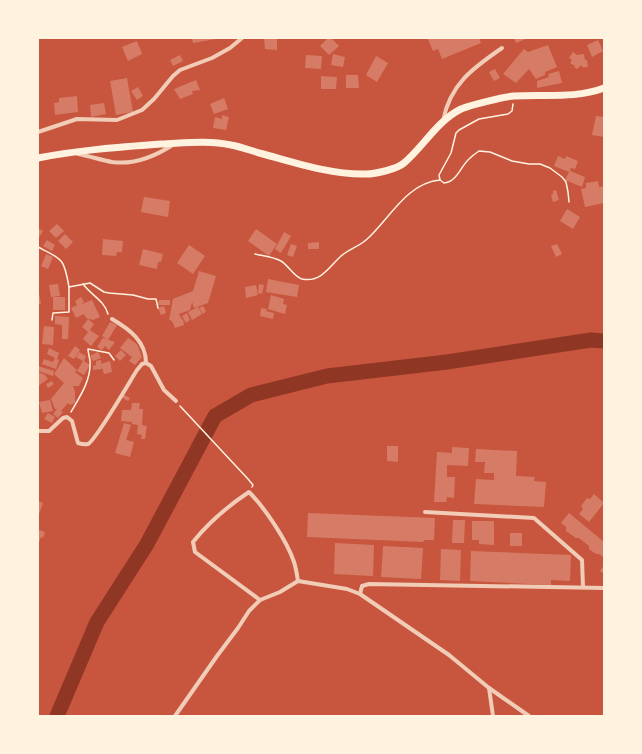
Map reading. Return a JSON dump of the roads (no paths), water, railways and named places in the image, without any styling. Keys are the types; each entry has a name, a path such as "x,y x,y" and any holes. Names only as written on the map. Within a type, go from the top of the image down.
{"main road":[{"path":"38,158 72,152 202,142 232,145 301,165 349,174 368,174 392,169 403,164 443,123 461,110 513,96 566,96 594,92 604,88"}],"street":[{"path":"38,132 77,119 118,120 142,110 149,105 168,84 173,76 180,70 212,58 230,48 242,38"},
{"path":"443,123 445,111 453,92 472,68 502,48"},
{"path":"72,152 112,162 121,162 148,158 176,143"},
{"path":"112,319 136,336 143,347 146,356 146,363"},
{"path":"146,363 151,366 164,390 176,401"},
{"path":"38,431 49,431 63,418 67,417 72,421 78,442 84,444 89,442 98,433 137,370 142,364 146,363"},
{"path":"260,600 195,552 193,542 204,528 249,492 283,540 294,563 298,581"},
{"path":"425,512 534,518 582,560 583,588"},
{"path":"175,716 249,611 260,600 280,592 298,581 347,589 360,594 449,655 489,688 529,716"},
{"path":"360,594 362,586 369,584 604,588"},
{"path":"489,688 493,716"}],"waterway":[{"path":"57,716 97,622 147,544 215,416 251,395 327,376 447,362 591,340 604,341"}]}
